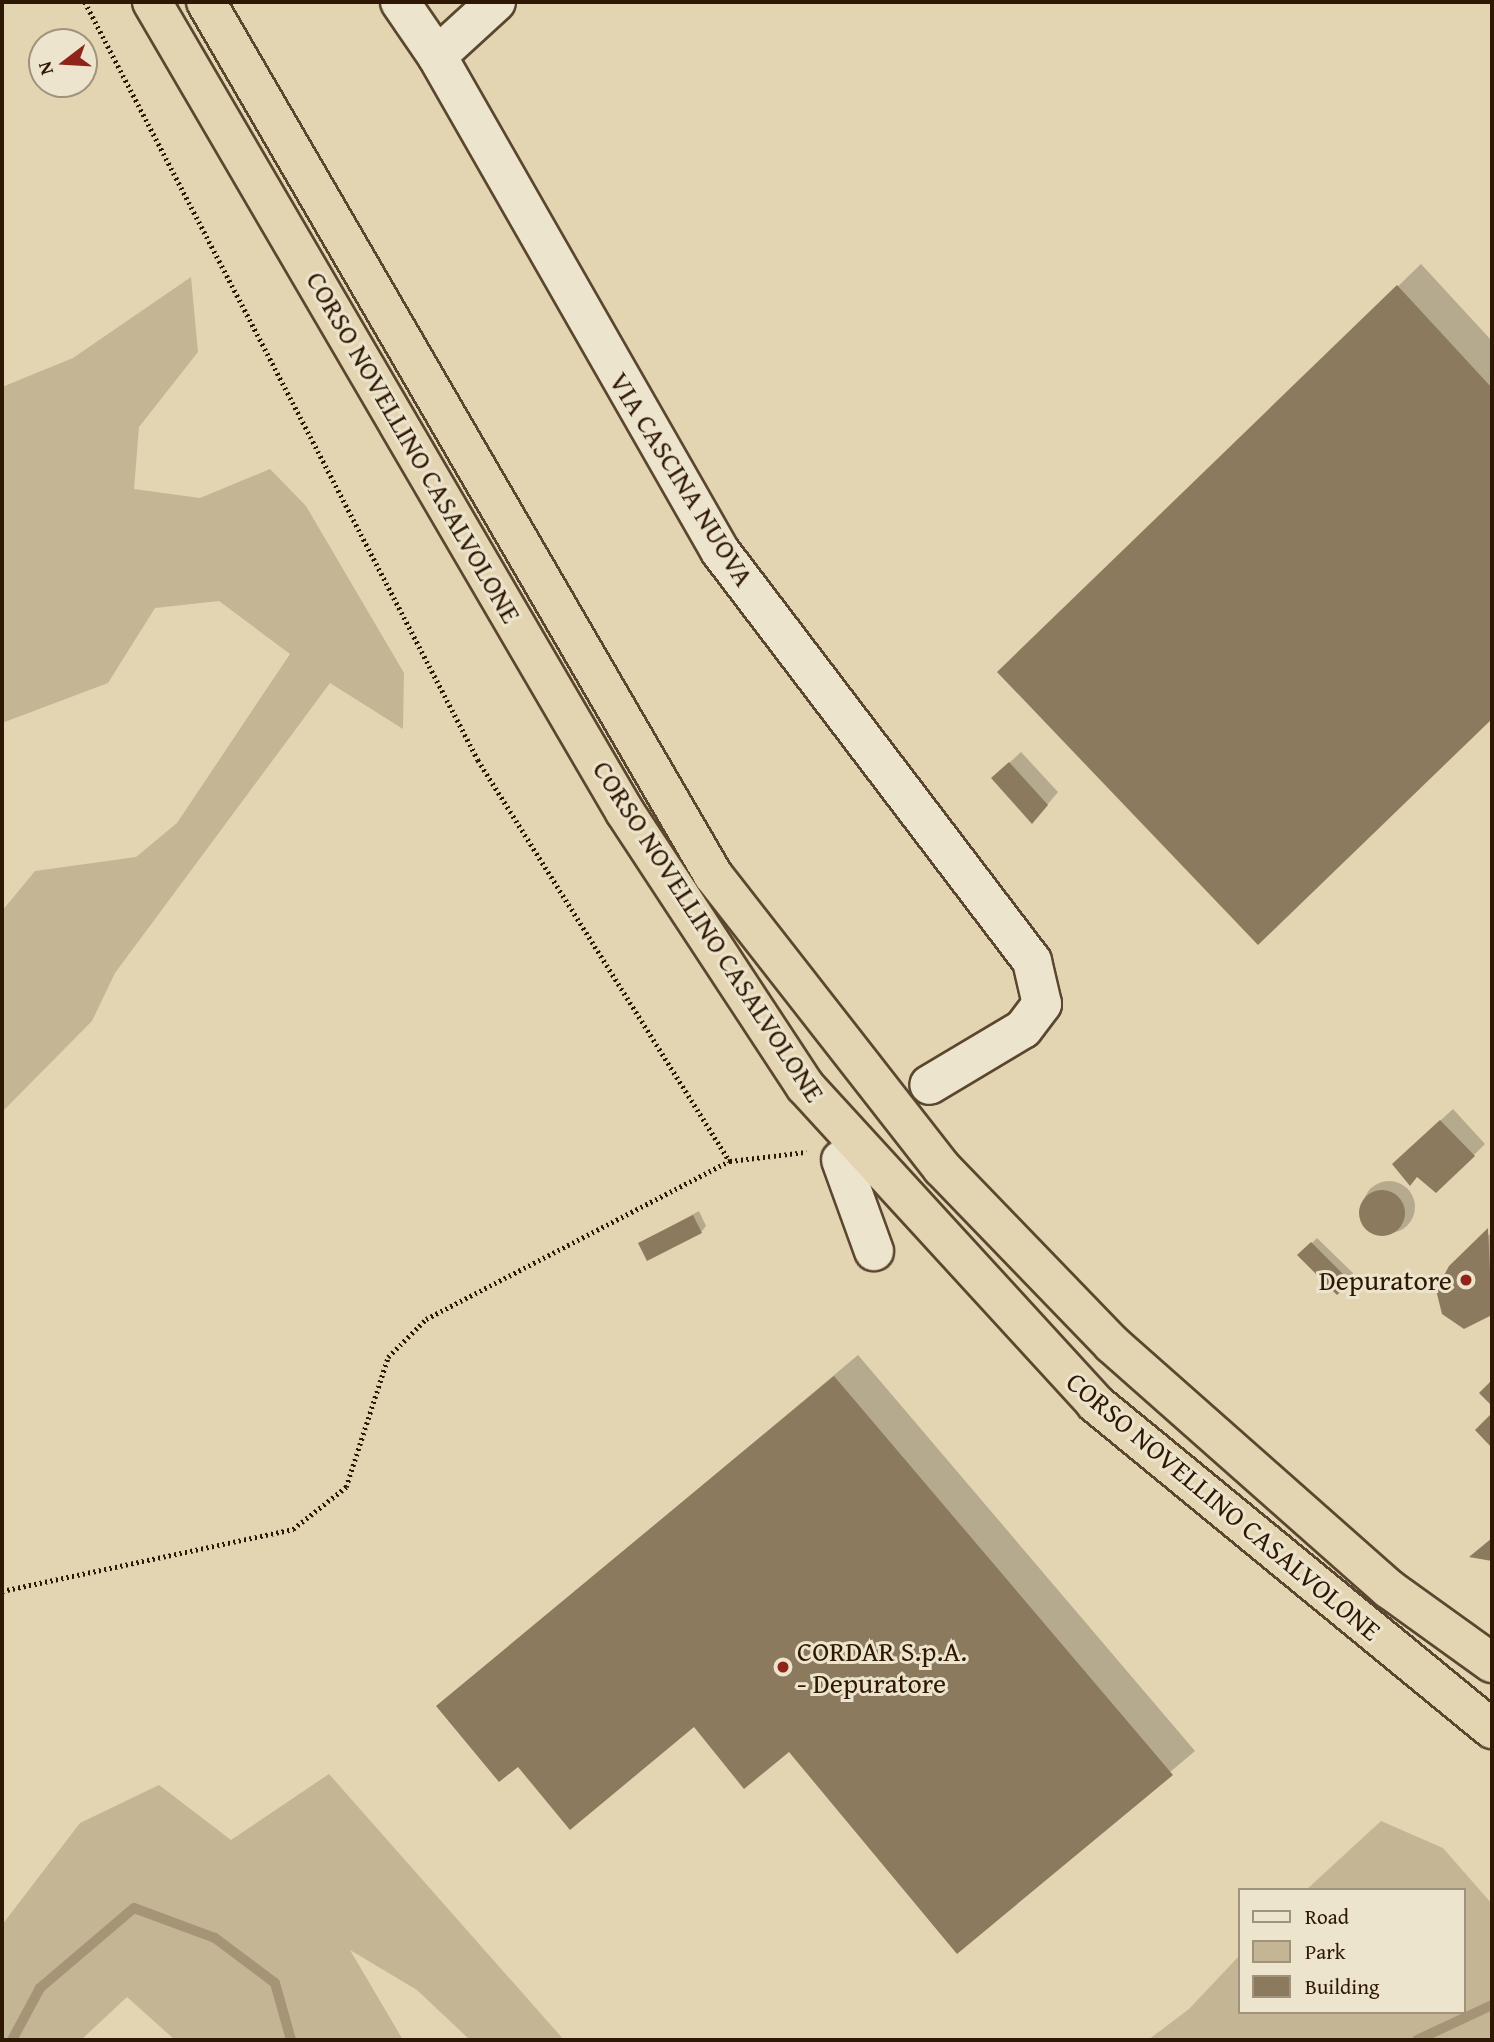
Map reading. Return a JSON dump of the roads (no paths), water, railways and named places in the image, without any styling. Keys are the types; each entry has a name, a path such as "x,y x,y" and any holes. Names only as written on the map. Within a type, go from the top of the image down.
{"highway":[{"name":"CORSO NOVELLINO CASALVOLONE","path":"152,2 625,812 805,1086 1095,1403 1492,1728"},
{"name":"CORSO NOVELLINO CASALVOLONE","path":"206,2 713,875 942,1168 1112,1344 1389,1589 1492,1663"}],"street":[{"name":"VIA CASCINA NUOVA","path":"400,2 438,56 720,551 1032,961 1042,1004 1023,1029 929,1085"},
{"path":"438,56 496,2"},
{"path":"841,1160 874,1251"}],"waterway":[{"path":"12,2040 40,1988 134,1908 215,1938 275,1983 291,2040"},
{"path":"1417,2040 1492,2005"}],"tunnel":[{"path":"841,1160 929,1085"}],"place":[{"name":"Depuratore","path":"1466,1280"},
{"name":"CORDAR S.p.A. - Depuratore","path":"783,1667"}]}
